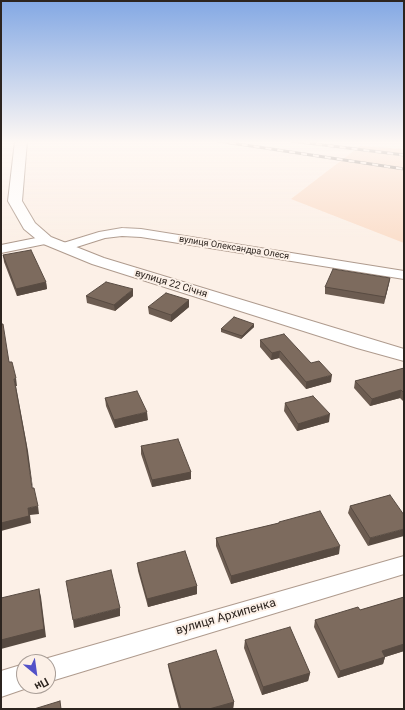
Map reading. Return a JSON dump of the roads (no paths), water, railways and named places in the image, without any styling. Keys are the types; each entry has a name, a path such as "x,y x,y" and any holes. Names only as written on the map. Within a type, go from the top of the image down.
{"street":[{"name":"вулиця 22 Січня","path":"18,174 15,201 29,226 46,240 98,261 349,340 404,355"},
{"name":"вулиця Олександра Олеся","path":"64,247 103,235 122,232 141,233 404,275"},
{"path":"1,249 46,240"},
{"name":"вулиця Архипенка","path":"56,668 404,565"},
{"path":"1,684 16,679"}]}
